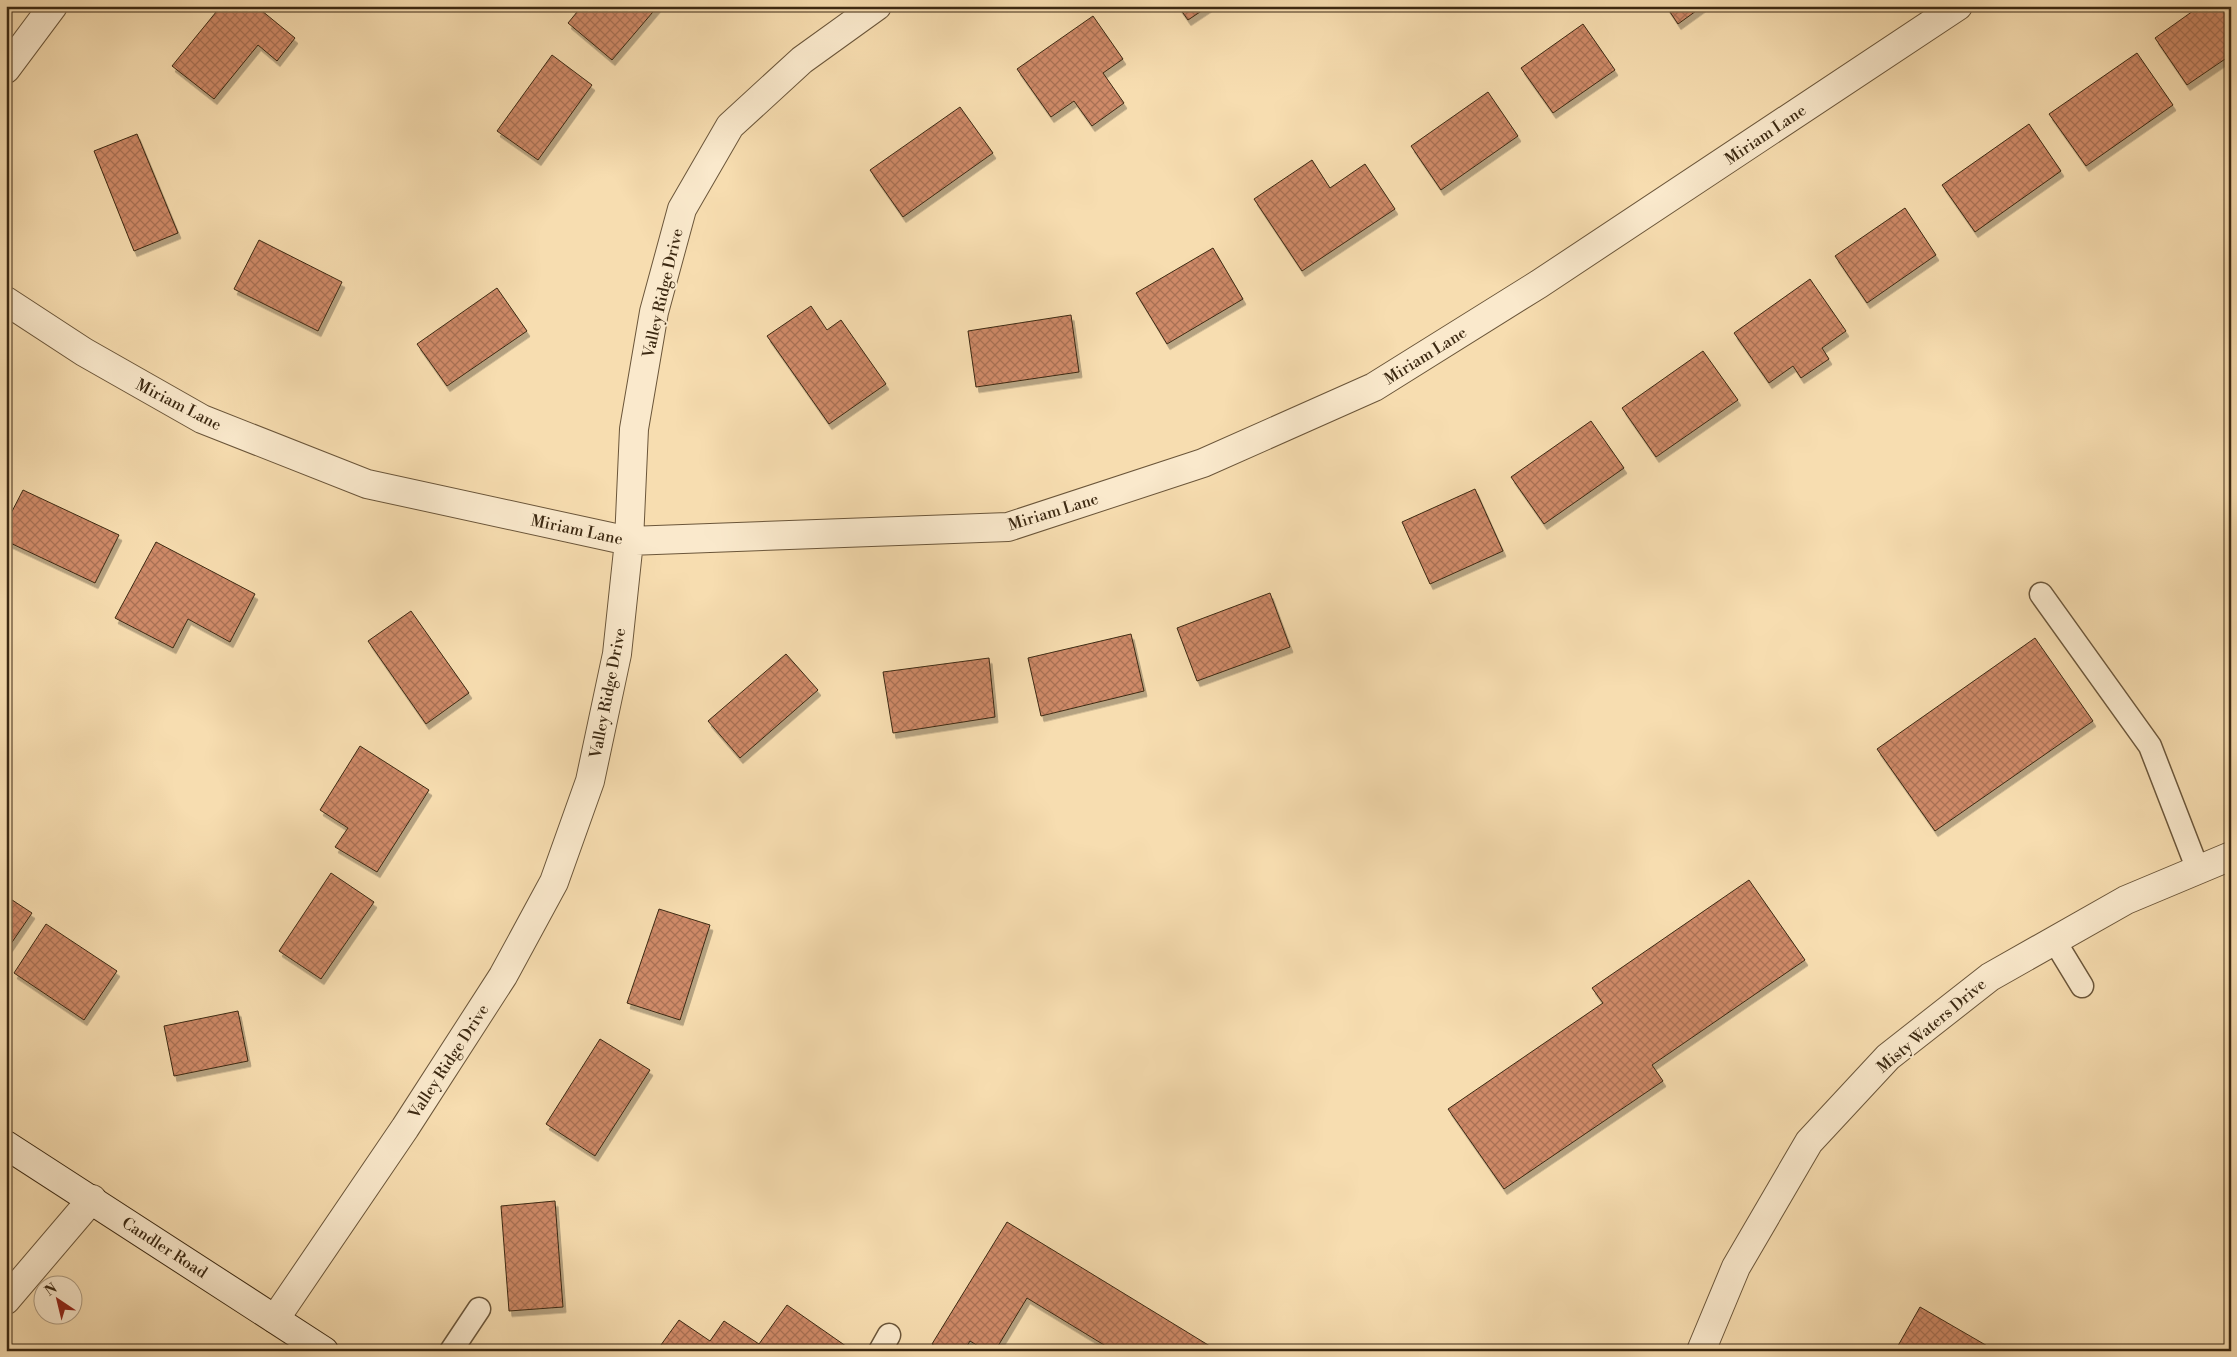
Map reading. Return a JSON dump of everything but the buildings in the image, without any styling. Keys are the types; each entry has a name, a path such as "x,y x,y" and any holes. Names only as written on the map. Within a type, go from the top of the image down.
{"street":[{"path":"6,69 53,6"},
{"name":"Valley Ridge Drive","path":"275,1320 405,1128 503,976 554,882 590,781 617,654 628,540 634,429 654,312 682,209 730,126 802,60 877,6"},
{"name":"Miriam Lane","path":"6,301 84,352 202,419 367,484 628,540 1008,527 1203,463 1374,387 1547,279 1958,6"},
{"name":"Misty Waters Drive","path":"1701,1351 1736,1266 1809,1142 1888,1057 1990,977 2126,900 2231,856"},
{"name":"Candler Road","path":"6,1145 324,1351"},
{"path":"6,1300 92,1199"}],"lane":[{"path":"2041,594 2150,746 2198,870"},
{"path":"2054,940 2082,986"},
{"path":"451,1351 479,1309"}]}
